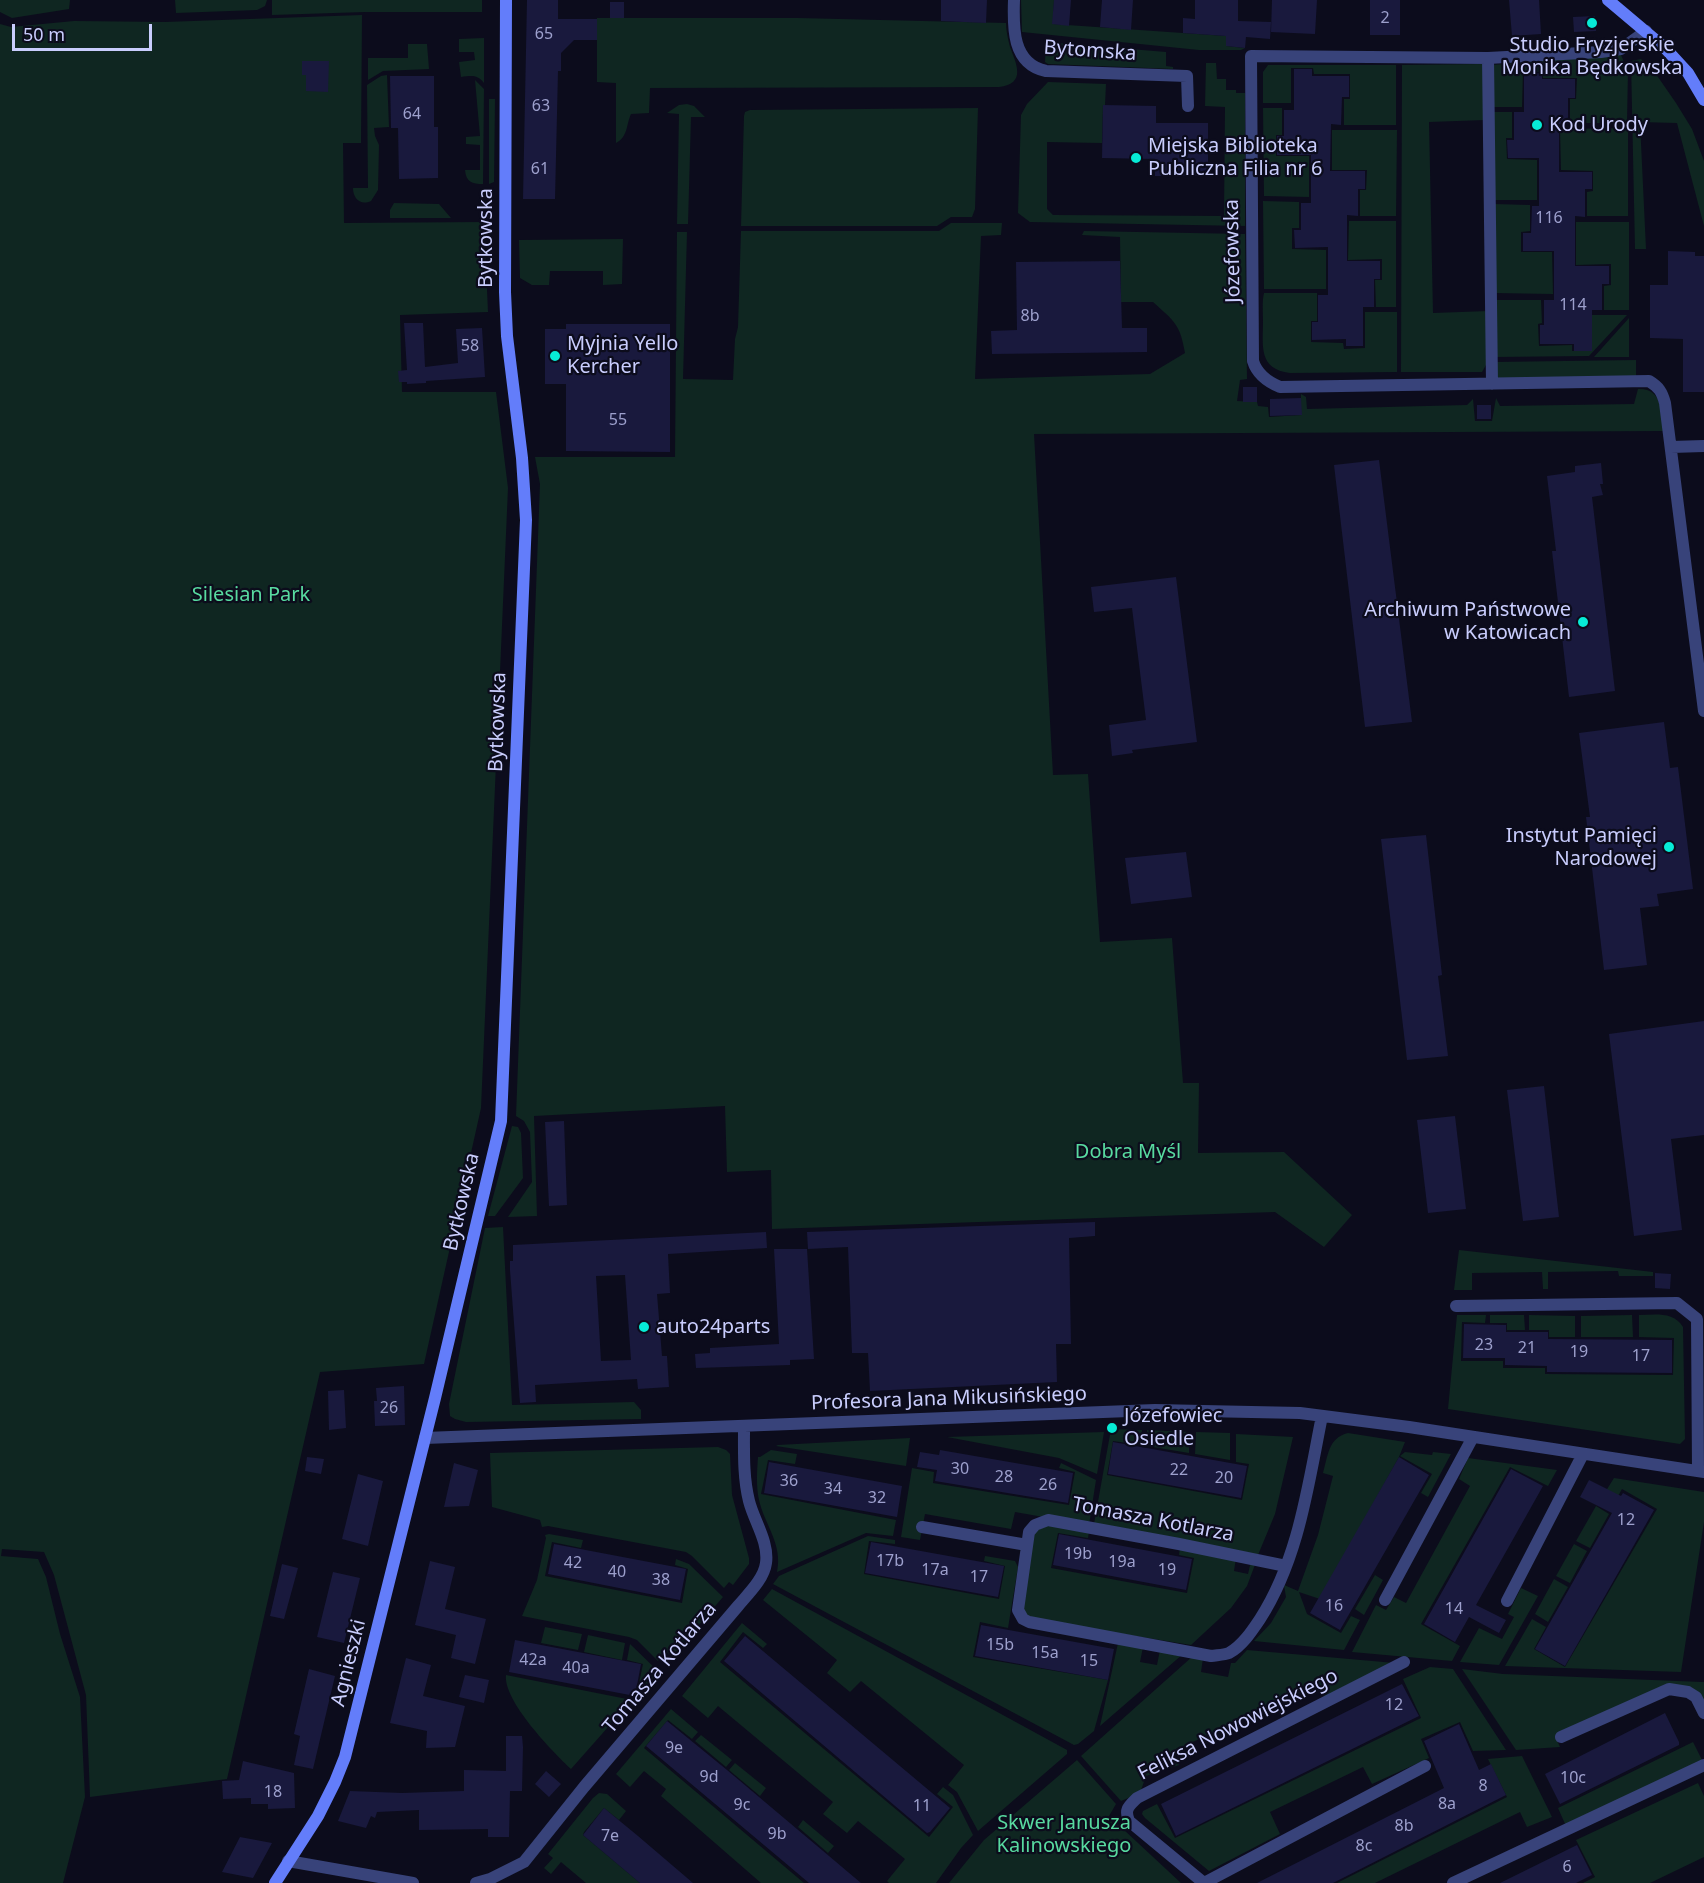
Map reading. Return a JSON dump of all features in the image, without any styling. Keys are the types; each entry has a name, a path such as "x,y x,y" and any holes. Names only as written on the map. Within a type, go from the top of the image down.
{"street":[{"name":"Bytkowska","path":"425,1438 501,1121 526,520 525,488 507,336 505,292 506,0"},
{"name":"Bytomska","path":"1014,0 1013,24 1016,40 1023,56 1032,66 1046,71 1187,76 1188,106"},
{"path":"1608,0 1646,30 1688,73 1704,100"},
{"name":"Józefowska","path":"1646,30 1621,49 1601,52 1488,58 1251,56 1253,361 1255,368 1265,379 1280,387 1649,381 1662,390 1704,711"},
{"path":"1488,58 1492,384"},
{"path":"1671,447 1704,446"},
{"path":"1456,1306 1677,1304 1697,1319 1701,1471"},
{"name":"Profesora Jana Mikusińskiego","path":"425,1438 1155,1410 1275,1411 1473,1437 1701,1471"},
{"name":"Tomasza Kotlarza","path":"1286,1566 1048,1520 1035,1525 1029,1532 1018,1610 1023,1619 1029,1622 1211,1656 1228,1654 1255,1627 1274,1596 1286,1566 1303,1511 1322,1416"},
{"name":"Tomasza Kotlarza","path":"476,1883 490,1879 524,1862 584,1787 688,1666 766,1566 766,1553 746,1486 744,1427"},
{"path":"1385,1600 1473,1437"},
{"name":"Agnieszki","path":"274,1883 318,1816 345,1757 425,1438"},
{"path":"1508,1600 1583,1454"},
{"path":"922,1527 1027,1545"},
{"name":"Feliksa Nowowiejskiego","path":"1404,1662 1137,1798 1127,1807 1126,1814 1129,1821 1204,1883 1425,1766"},
{"path":"1561,1737 1669,1689 1688,1692 1696,1697 1704,1713"},
{"path":"1453,1883 1704,1765"},
{"path":"288,1861 413,1883"}],"green space":[{"path":"0,0 70,0 69,9 12,18 0,12"},
{"path":"175,0 267,0 265,6 257,10 176,13"},
{"path":"272,0 482,0 482,12 272,15"},
{"path":"1021,0 1054,0 1053,24 1226,36 1226,46 1245,48 1241,50 1199,50 1022,32"},
{"name":"Silesian Park","path":"362,15 361,143 343,143 344,223 484,222 488,312 400,315 402,392 496,392 508,488 481,1108 424,1364 320,1372 227,1779 90,1797 86,1695 54,1575 44,1552 2,1549 1,1556 38,1559 46,1577 60,1634 80,1697 85,1797 63,1883 0,1883 0,24 11,27 74,21 165,22"},
{"path":"597,18 798,18 1006,23 1017,72 1013,82 999,87 650,88 649,113 631,114 625,134 616,143 616,83 597,82"},
{"path":"484,38 484,83 476,77 461,77 459,62 475,60 474,52 459,52 459,39"},
{"path":"1046,42 1166,52 1166,66 1173,67 1173,69 1048,64 1045,62"},
{"path":"408,44 427,44 429,69 383,71 368,80 368,58 408,58"},
{"path":"1621,55 1628,71 1627,123 1570,123 1570,99 1576,99 1577,78 1543,78 1542,72 1523,72 1522,107 1492,107 1491,65"},
{"path":"1641,59 1658,77 1692,129 1704,161 1704,226 1677,123 1640,122 1646,249 1635,249 1631,61"},
{"path":"1206,63 1216,63 1217,79 1226,79 1226,90 1245,93 1245,226 1030,222 1018,213 1021,115 1027,104 1048,82 1106,84 1102,143 1047,142 1047,209 1053,215 1224,216 1225,107 1205,106"},
{"path":"1485,64 1485,120 1429,122 1433,313 1489,311 1490,358 1482,372 1401,372 1402,65"},
{"path":"1268,65 1396,65 1396,125 1344,125 1344,99 1350,99 1350,74 1314,74 1313,68 1291,68 1291,103 1263,103 1263,72"},
{"path":"387,75 389,127 374,128 379,145 378,190 371,201 360,202 354,195 353,188 368,188 367,85"},
{"path":"475,80 484,89 483,184 470,182 465,170 480,170 480,145 466,144 466,137 480,136"},
{"path":"489,99 495,99 494,182 489,184"},
{"path":"679,105 694,106 705,117 691,117 688,224 677,224 679,114 667,113"},
{"path":"978,108 975,209 972,217 951,217 937,226 741,226 745,112 750,110"},
{"path":"1263,108 1282,108 1282,135 1276,135 1276,156 1309,156 1309,197 1264,196"},
{"path":"1492,112 1512,112 1512,138 1506,138 1507,159 1537,160 1537,200 1494,200"},
{"path":"1628,128 1628,216 1587,216 1587,192 1593,191 1593,171 1561,170 1560,129"},
{"path":"1332,130 1397,130 1396,216 1360,216 1360,190 1366,190 1367,170 1332,170"},
{"path":"1263,201 1299,202 1299,228 1292,228 1292,249 1326,250 1326,289 1264,289"},
{"path":"394,203 439,204 451,218 390,218 390,210"},
{"path":"1493,204 1530,205 1530,231 1521,232 1521,252 1552,252 1553,294 1495,293"},
{"path":"1349,221 1396,221 1396,307 1376,307 1375,280 1382,280 1382,259 1348,260"},
{"path":"1576,222 1629,222 1629,310 1604,310 1604,286 1611,285 1611,264 1576,265"},
{"name":"Dobra Myśl","path":"951,223 1002,223 1001,235 981,236 975,379 1150,374 1185,353 1175,324 1153,302 1121,302 1120,237 1082,235 1084,231 1245,234 1247,379 1240,380 1237,401 1257,402 1258,406 1268,407 1269,417 1301,415 1301,394 1306,397 1307,409 1467,405 1473,399 1475,421 1492,421 1496,398 1500,406 1634,404 1638,389 1652,392 1659,402 1664,431 1034,434 1053,775 1088,774 1100,942 1172,938 1183,1083 1199,1083 1198,1153 1284,1152 1352,1215 1324,1247 1275,1212 772,1229 771,1170 727,1172 725,1106 534,1116 537,1216 508,1217 532,1182 530,1132 524,1121 516,1116 540,484 535,457 675,457 677,232 687,232 683,379 733,380 735,339 738,327 741,231 939,231"},
{"path":"623,239 622,284 603,285 603,271 550,271 549,285 532,285 520,278 519,240"},
{"path":"1264,293 1317,293 1317,321 1311,321 1311,342 1343,343 1344,349 1365,348 1365,312 1397,312 1397,372 1290,373 1272,367 1264,355 1263,347"},
{"path":"1495,300 1541,300 1542,323 1538,324 1539,346 1572,345 1572,351 1592,351 1592,315 1627,315 1589,356 1495,357"},
{"path":"1629,318 1629,357 1594,357"},
{"path":"1636,360 1636,377 1495,379 1495,362"},
{"path":"512,1126 518,1127 521,1133 523,1178 495,1216 488,1216"},
{"path":"503,1227 512,1405 634,1402 641,1410 641,1419 466,1422 450,1416 449,1404 485,1228"},
{"path":"1459,1250 1653,1272 1653,1276 1619,1276 1618,1271 1548,1272 1548,1289 1543,1289 1542,1272 1472,1273 1472,1290 1454,1290"},
{"path":"1457,1315 1486,1315 1485,1323 1462,1322 1461,1361 1503,1361 1503,1368 1545,1368 1545,1374 1673,1375 1674,1338 1639,1337 1639,1315 1663,1315 1674,1318 1683,1327 1685,1439 1680,1444 1448,1409"},
{"path":"1490,1315 1524,1315 1525,1330 1507,1330 1507,1323 1490,1323"},
{"path":"1529,1315 1575,1316 1575,1337 1549,1337 1549,1330 1529,1330"},
{"path":"1632,1315 1633,1337 1581,1337 1581,1316"},
{"path":"1111,1429 1142,1430 1141,1445 1113,1441 1107,1475 1242,1500 1249,1464 1236,1462 1236,1434 1293,1437 1275,1514 1258,1555 1094,1524"},
{"path":"1147,1430 1189,1432 1189,1453 1147,1446"},
{"path":"1104,1432 1097,1474 1059,1458 947,1437"},
{"path":"1196,1432 1230,1433 1230,1460 1195,1454"},
{"path":"1348,1433 1405,1442 1399,1457 1320,1599 1299,1592 1307,1614 1341,1633 1351,1616 1360,1620 1344,1650 1254,1641 1271,1623 1286,1597 1284,1585 1298,1591 1318,1535 1333,1476 1323,1473 1328,1454 1336,1439"},
{"path":"910,1438 906,1466 776,1446 778,1445"},
{"path":"718,1447 730,1454 732,1495 749,1558 749,1564 733,1585 729,1582 724,1588 686,1552 548,1526 542,1527 540,1520 492,1507 490,1453"},
{"path":"771,1450 797,1454 795,1464 768,1460 761,1494 896,1520 893,1536 866,1533 777,1572 776,1544 759,1500 757,1484 758,1457"},
{"path":"1405,1452 1432,1455 1433,1452 1451,1454 1428,1497 1421,1493 1432,1474 1400,1456"},
{"path":"1468,1458 1557,1470 1548,1486 1510,1467 1421,1624 1460,1646 1452,1661 1352,1652 1376,1605 1386,1610 1394,1597 1406,1603 1470,1486 1459,1479"},
{"path":"1061,1463 1096,1480 1089,1525 1015,1512 1011,1529 925,1514 920,1540 901,1537 912,1468 934,1472 933,1483 1069,1505 1075,1472 1059,1468"},
{"path":"1614,1478 1704,1492 1704,1522 1681,1672 1505,1666 1532,1619 1546,1627 1534,1649 1565,1667 1657,1509 1622,1489 1611,1509 1599,1502"},
{"path":"1596,1506 1609,1514 1590,1548 1576,1541"},
{"path":"1048,1524 1089,1531 1088,1538 1058,1533 1051,1568 1187,1593 1194,1558 1179,1555 1180,1547 1236,1558 1234,1571 1248,1574 1251,1561 1256,1562 1247,1586 1231,1608 1191,1645 1030,1619 1022,1609 1032,1534"},
{"path":"545,1535 583,1540 581,1548 552,1542 545,1576 682,1603 688,1569 675,1565 676,1559 689,1564 723,1597 672,1656 666,1652 658,1661 637,1640 629,1637 522,1616 537,1580"},
{"path":"868,1536 895,1540 895,1544 869,1541 864,1574 999,1599 1005,1566 984,1561 985,1556 1015,1561 1018,1567 1008,1628 980,1622 973,1657 1108,1680 1094,1731 1074,1745 773,1584 779,1576"},
{"path":"1574,1544 1587,1551 1570,1583 1556,1576"},
{"path":"1375,1575 1383,1580 1364,1615 1355,1609"},
{"path":"1554,1579 1568,1587 1548,1622 1535,1614"},
{"path":"1521,1588 1538,1596 1499,1665 1460,1662 1479,1628 1502,1639 1514,1617 1508,1614"},
{"path":"772,1589 1067,1750 1067,1754 978,1831 957,1792 948,1785 964,1765 861,1681 850,1692 827,1673 837,1660 763,1600"},
{"path":"742,1623 767,1644 763,1648 743,1632 720,1662 929,1837 953,1807 937,1794 943,1787 953,1795 973,1835 936,1883 889,1883 887,1881 905,1859 858,1821 847,1833 823,1814 833,1802 718,1706 708,1718 682,1696"},
{"path":"545,1627 582,1634 578,1650 541,1643"},
{"path":"588,1635 625,1643 622,1660 584,1652"},
{"path":"1118,1643 1143,1647 1140,1662 1157,1665 1160,1650 1183,1654 1100,1726"},
{"path":"630,1644 659,1672 636,1697 643,1664 627,1660"},
{"path":"1247,1650 1395,1663 1325,1698 1318,1685 1173,1751 1179,1765 1146,1776 1140,1793 1121,1801 1081,1756 1193,1656 1203,1658 1201,1672 1228,1677 1231,1663 1235,1663"},
{"path":"1430,1667 1453,1669 1506,1750 1473,1751 1460,1722 1421,1739 1429,1758 1372,1784 1363,1767 1270,1812 1280,1834 1209,1871 1142,1814 1143,1811 1157,1804 1175,1838 1421,1718 1403,1679"},
{"path":"1462,1669 1503,1674 1704,1682 1704,1702 1668,1686 1555,1736 1560,1747 1516,1750"},
{"path":"506,1675 632,1700 571,1769 542,1739 521,1712 507,1686"},
{"path":"671,1709 698,1732 692,1739 668,1720 644,1748 804,1883 761,1883 661,1796 666,1789 644,1771 630,1787 616,1774"},
{"path":"701,1735 732,1760 726,1767 695,1741"},
{"path":"1693,1742 1703,1762 1566,1826 1558,1808"},
{"path":"1522,1756 1552,1817 1527,1827 1520,1812 1375,1883 1337,1883 1507,1797 1488,1759"},
{"name":"Skwer Janusza Kalinowskiego","path":"1077,1760 1116,1804 1109,1816 1181,1883 949,1883 984,1840"},
{"path":"735,1763 766,1788 760,1796 729,1770"},
{"path":"1698,1783 1704,1796 1704,1857 1650,1883 1583,1883 1595,1877 1576,1840"},
{"path":"599,1793 607,1794 626,1811 619,1820 604,1808 583,1835 640,1883 586,1883 561,1862 551,1874 544,1868 553,1858 548,1854"},
{"path":"803,1820 834,1846 828,1853 798,1827"}],"building":[{"path":"527,0 558,0 558,19 597,19 597,40 574,40 561,53 561,71 558,71 555,199 523,199"},
{"path":"941,0 987,0 986,23 941,21"},
{"path":"1054,0 1071,0 1069,26 1052,24"},
{"path":"1102,0 1133,0 1131,30 1100,27"},
{"path":"1195,0 1238,0 1238,21 1271,22 1270,39 1246,37 1245,48 1226,46 1226,36 1183,33 1183,18 1195,19"},
{"path":"1272,0 1317,0 1315,34 1271,32"},
{"path":"1370,0 1400,0 1400,35 1370,35"},
{"path":"1509,0 1539,0 1541,34 1512,36"},
{"path":"610,2 624,2 624,18 610,18"},
{"path":"1595,16 1596,31 1574,32 1573,17"},
{"path":"302,61 329,61 328,92 306,91 306,75 302,75"},
{"path":"1294,69 1312,69 1312,76 1349,76 1349,97 1342,97 1341,125 1331,124 1330,171 1365,171 1365,189 1358,189 1358,216 1347,215 1347,261 1380,261 1380,279 1374,279 1374,307 1363,307 1363,346 1346,346 1346,339 1312,340 1312,322 1318,322 1318,295 1328,295 1328,247 1295,248 1294,230 1301,230 1301,203 1311,203 1311,155 1277,155 1277,136 1284,136 1284,110 1294,110"},
{"path":"1524,73 1542,73 1542,79 1575,79 1575,98 1568,98 1568,124 1559,124 1559,172 1592,172 1592,189 1585,189 1585,217 1575,216 1575,266 1609,266 1609,284 1602,284 1602,310 1592,310 1592,351 1574,351 1574,344 1540,344 1540,325 1544,325 1544,300 1554,300 1554,251 1523,251 1523,233 1531,233 1532,206 1539,206 1539,158 1508,158 1507,140 1514,140 1514,112 1524,112"},
{"path":"390,76 434,76 434,127 438,127 438,178 399,179 398,128 391,128"},
{"path":"1103,105 1156,106 1156,123 1208,123 1208,176 1155,176 1155,159 1102,158"},
{"path":"1668,251 1695,252 1695,256 1704,256 1704,392 1683,392 1683,339 1650,338 1650,285 1668,285"},
{"path":"1120,261 1122,328 1147,328 1147,352 992,354 991,331 1017,330 1016,262"},
{"path":"404,323 423,323 425,367 458,363 456,329 482,328 485,377 426,381 426,383 399,382 398,371 407,370"},
{"path":"566,324 670,324 670,452 566,451 566,384 545,384 545,329 566,329"},
{"path":"1243,387 1257,387 1257,402 1243,402"},
{"path":"1301,398 1302,415 1270,416 1270,399"},
{"path":"1477,405 1491,405 1491,419 1477,419"},
{"path":"1379,460 1412,722 1365,727 1334,465"},
{"name":"Archiwum Państwowe w Katowicach","path":"1601,463 1603,484 1600,484 1603,495 1592,497 1615,691 1569,697 1552,551 1556,551 1547,476 1575,472 1575,466"},
{"path":"1176,577 1197,742 1132,750 1133,753 1112,756 1109,725 1146,720 1132,608 1094,612 1091,587"},
{"path":"1664,722 1670,768 1678,767 1693,889 1657,894 1659,906 1640,908 1647,965 1604,970 1586,817 1590,817 1579,733"},
{"path":"1426,835 1442,975 1438,976 1448,1056 1407,1060 1381,839"},
{"path":"1186,852 1192,897 1131,904 1125,858"},
{"path":"1704,1021 1704,1135 1671,1139 1682,1230 1634,1236 1609,1034"},
{"path":"1544,1086 1559,1217 1523,1221 1507,1090"},
{"path":"1455,1116 1466,1209 1428,1213 1417,1120"},
{"path":"564,1121 567,1205 549,1206 545,1122"},
{"path":"1095,1222 1095,1236 1069,1238 1071,1344 1056,1344 1057,1382 870,1391 868,1353 852,1353 848,1247 808,1249 807,1232"},
{"path":"766,1232 767,1248 668,1254 670,1293 657,1294 662,1356 667,1356 669,1387 638,1389 637,1379 535,1385 536,1402 520,1403 510,1270 510,1261 513,1261 513,1245","holes":["625,1275 631,1360 601,1361 596,1276"]},
{"path":"774,1249 807,1249 814,1359 790,1360 790,1365 696,1368 695,1354 710,1353 710,1348 779,1344"},
{"path":"1655,1273 1671,1274 1670,1289 1655,1288"},
{"path":"1464,1324 1506,1325 1506,1332 1548,1332 1548,1339 1672,1340 1672,1373 1547,1372 1547,1366 1505,1365 1505,1358 1463,1358"},
{"path":"404,1386 405,1425 375,1426 376,1388"},
{"path":"344,1390 346,1428 329,1430 328,1391"},
{"path":"1113,1442 1247,1466 1241,1498 1108,1474"},
{"path":"940,1450 1073,1473 1068,1503 935,1481 937,1470 917,1467 920,1452 939,1455"},
{"path":"307,1457 324,1459 321,1474 305,1471"},
{"path":"1399,1457 1429,1475 1340,1630 1310,1613"},
{"path":"769,1462 902,1486 897,1517 764,1493"},
{"path":"454,1463 478,1470 469,1506 444,1507"},
{"path":"1511,1469 1543,1486 1476,1605 1506,1620 1499,1633 1469,1617 1455,1642 1424,1624"},
{"path":"358,1474 383,1481 368,1546 342,1539"},
{"path":"1589,1480 1621,1496 1623,1493 1654,1510 1565,1666 1535,1649 1612,1513 1580,1497"},
{"path":"1059,1534 1192,1559 1186,1590 1053,1565"},
{"path":"871,1542 1004,1566 998,1597 865,1573"},
{"path":"554,1544 686,1569 680,1600 548,1574"},
{"path":"430,1561 455,1567 445,1609 486,1619 475,1664 451,1658 456,1635 415,1625"},
{"path":"282,1564 298,1568 284,1619 270,1616"},
{"path":"333,1572 360,1578 344,1643 317,1637"},
{"path":"981,1625 1114,1649 1108,1680 975,1656"},
{"path":"745,1636 950,1808 930,1832 927,1833 724,1661"},
{"path":"515,1640 641,1664 635,1696 509,1672"},
{"path":"406,1658 431,1665 423,1696 465,1706 455,1747 426,1748 427,1731 390,1723"},
{"path":"309,1669 335,1676 313,1769 294,1765 300,1736 294,1734"},
{"path":"465,1675 489,1680 484,1703 459,1697"},
{"path":"1402,1684 1419,1716 1176,1836 1161,1804"},
{"path":"1665,1713 1679,1745 1560,1804 1545,1774"},
{"path":"667,1721 861,1883 809,1883 646,1746"},
{"path":"1459,1724 1479,1770 1491,1764 1506,1795 1333,1883 1257,1883 1444,1788 1424,1741"},
{"path":"506,1736 522,1736 523,1747 522,1791 510,1791 509,1837 488,1837 488,1829 419,1830 419,1810 377,1812 375,1818 371,1816 366,1828 338,1821 350,1791 402,1793 464,1791 464,1770 506,1771"},
{"path":"243,1761 294,1773 295,1808 268,1809 268,1804 251,1804 251,1798 223,1799 222,1781 239,1780"},
{"path":"546,1771 561,1784 549,1797 535,1784"},
{"path":"604,1808 693,1883 640,1883 583,1835"},
{"path":"240,1837 272,1843 253,1878 222,1872"},
{"path":"1577,1845 1592,1875 1576,1883 1500,1883"}],"place":[{"name":"Studio Fryzjerskie Monika Będkowska","path":"1592,23"},
{"name":"Kod Urody","path":"1537,125"},
{"name":"Miejska Biblioteka Publiczna Filia nr 6","path":"1136,158"},
{"name":"Myjnia Yello Kercher","path":"555,356"},
{"name":"Archiwum Państwowe w Katowicach","path":"1583,622"},
{"name":"Instytut Pamięci Narodowej","path":"1669,847"},
{"name":"auto24parts","path":"644,1327"},
{"name":"Józefowiec Osiedle","path":"1112,1428"}]}
